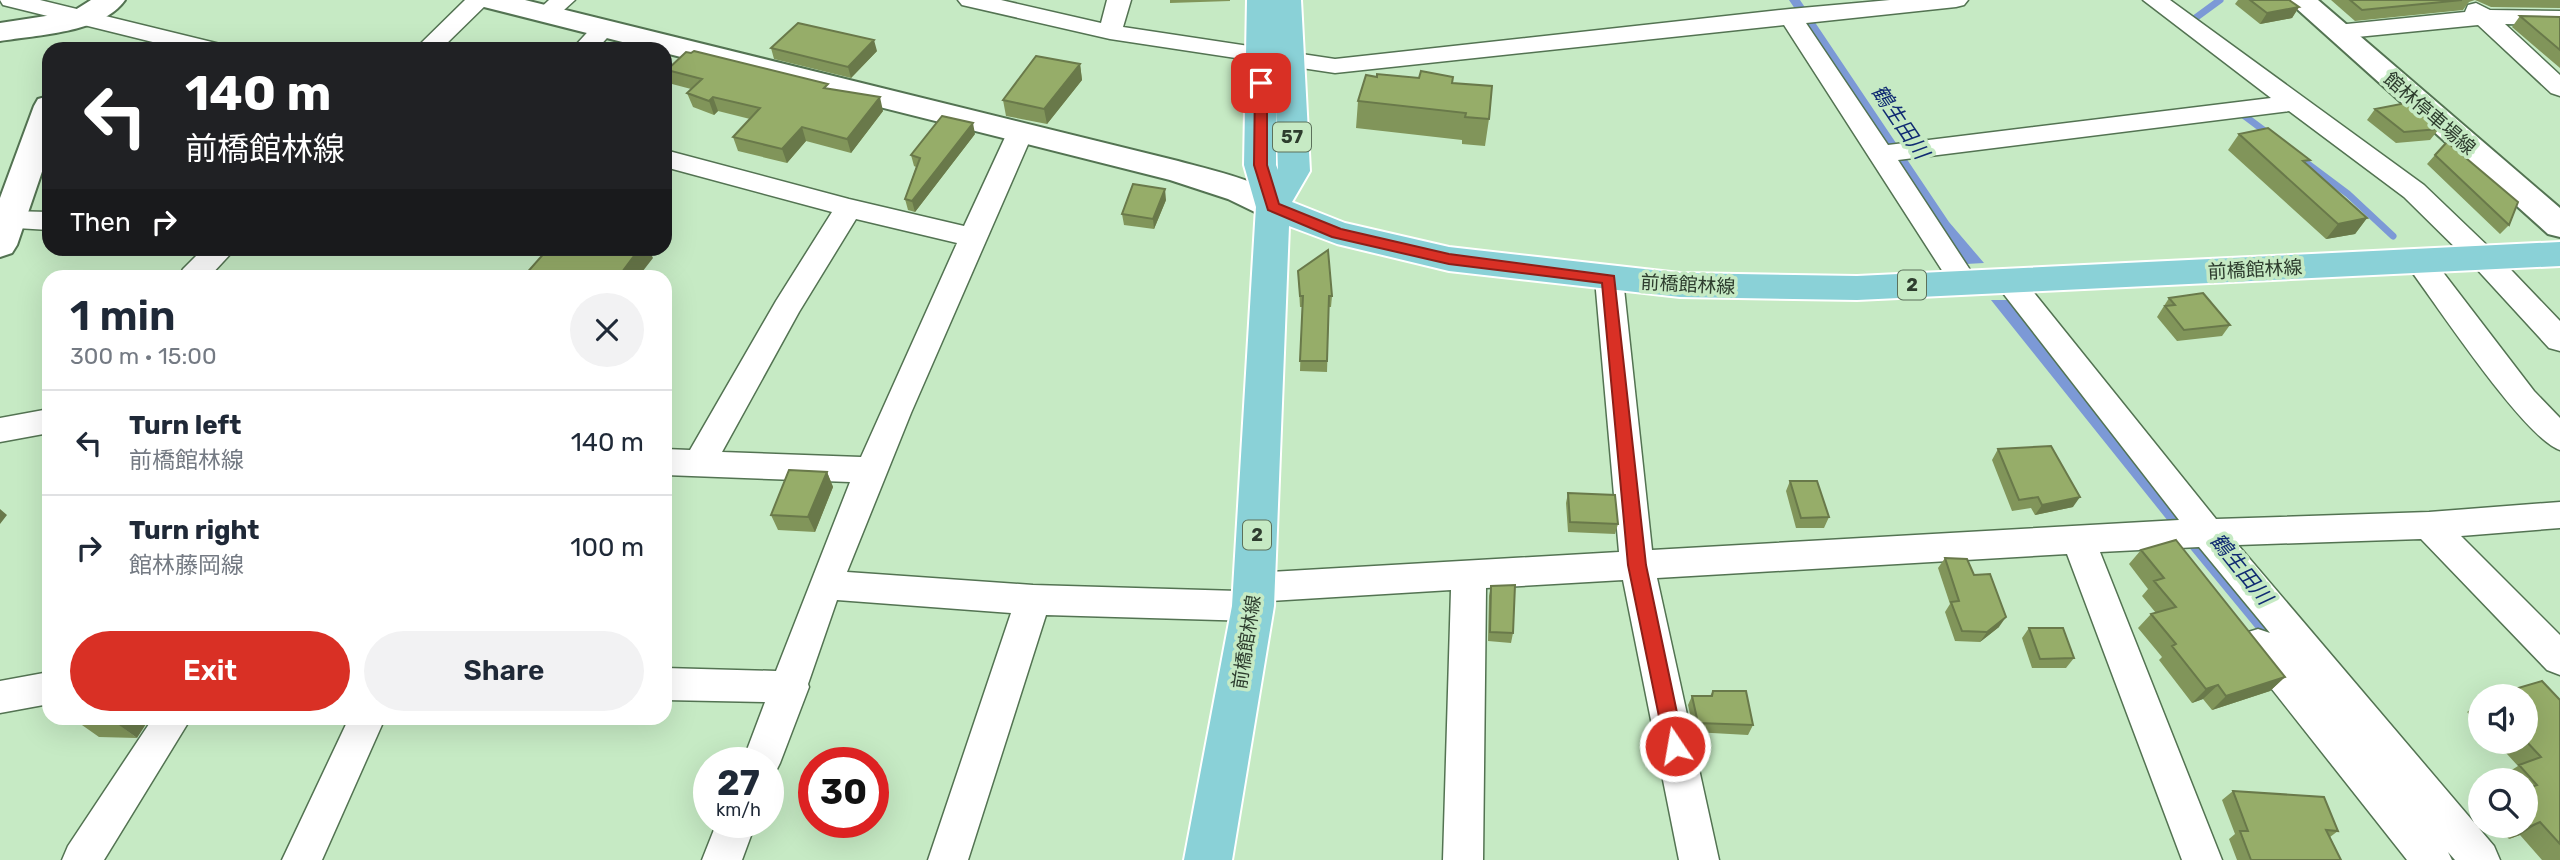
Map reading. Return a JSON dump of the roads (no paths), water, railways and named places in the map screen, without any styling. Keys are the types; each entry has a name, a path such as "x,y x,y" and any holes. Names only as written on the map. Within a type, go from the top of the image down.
{"main road":[{"name":"57","path":"1261,0 1275,58 1294,171 1273,207"},
{"name":"57","path":"1275,58 1287,0"},
{"name":"前橋館林線","path":"1208,860 1254,596 1273,207 1337,233 1449,259 1609,279 1772,289 2009,281 2560,254"}],"street":[{"path":"11,0 180,42"},
{"path":"0,32 80,19 111,0"},
{"path":"434,42 479,0"},
{"path":"490,0 554,7 594,38 612,42"},
{"path":"970,0 1110,32 1335,66 1805,12 1956,0"},
{"path":"1110,32 1119,0"},
{"path":"2155,0 2414,191 2483,258 2560,340"},
{"name":"館林停車場線","path":"2301,0 2560,226"},
{"path":"2465,0 2560,88"},
{"path":"1805,12 1891,153 1964,282"},
{"path":"2337,32 2484,17 2560,18"},
{"path":"72,42 80,19"},
{"path":"672,55 1020,133 1178,172 1240,191 1273,207"},
{"path":"1891,153 2294,103"},
{"path":"4,233 42,126"},
{"path":"767,747 791,687 825,585 872,470 1020,133"},
{"path":"672,160 849,208 974,237"},
{"path":"699,463 786,308 849,208"},
{"path":"4,233 42,223"},
{"path":"199,270 214,256"},
{"path":"2419,261 2523,399 2560,438"},
{"path":"1609,279 1637,565 1699,860"},
{"path":"2009,281 2189,533 2432,860"},
{"path":"0,430 42,421"},
{"path":"672,462 872,470"},
{"path":"825,585 1033,600 1254,596 1469,574 2189,533 2429,525 2560,515"},
{"path":"2429,525 2560,659"},
{"path":"2189,533 2480,860"},
{"path":"2078,539 2202,860"},
{"path":"1463,860 1469,574"},
{"path":"948,860 1033,600"},
{"path":"672,684 791,687"},
{"path":"0,697 42,689"},
{"path":"82,860 169,725"},
{"path":"302,860 364,725"},
{"path":"722,860 731,838"}],"water":[{"path":"1789,0 1800,0 1949,222 1984,263 1966,264"},
{"path":"1991,300 2010,300 2469,860 2446,860 2192,551"}],"waterway":[{"path":"2194,19 2220,0"},
{"path":"2242,114 2270,135"},
{"path":"2300,158 2348,194 2393,236"}],"water label":[{"name":"鶴生田川","path":"1900,122"},
{"name":"鶴生田川","path":"2241,569"}]}
